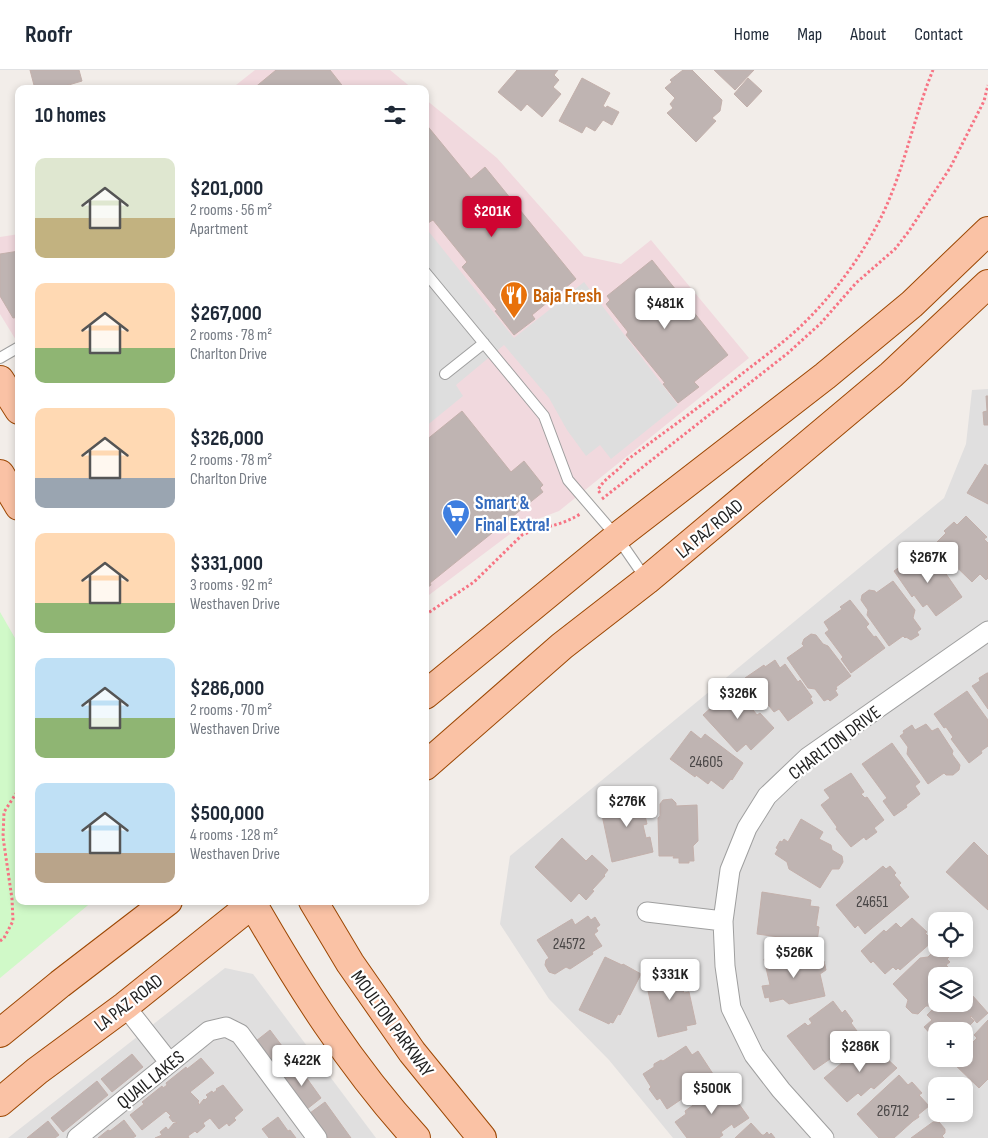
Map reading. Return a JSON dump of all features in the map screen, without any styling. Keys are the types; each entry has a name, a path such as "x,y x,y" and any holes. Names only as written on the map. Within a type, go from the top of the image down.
{"main road":[{"path":"429,692 617,537 825,376 912,304 987,233"},
{"name":"LA PAZ ROAD","path":"429,762 562,646 647,580 891,375 988,284"},
{"path":"0,380 15,404"},
{"path":"0,474 15,499"},
{"path":"0,1034 60,984 163,905"},
{"name":"LA PAZ ROAD","path":"0,1102 36,1071 125,1006 249,905"},
{"path":"255,905 289,966 333,1034 394,1114 416,1138"},
{"name":"MOULTON PARKWAY","path":"315,905 350,963 412,1052 482,1138"}],"street":[{"name":"CHARLTON DRIVE","path":"824,1138 781,1090 754,1055 731,1008 725,966 722,921 730,870 747,828 767,796 808,757 988,631"},
{"path":"647,912 722,921"},
{"path":"125,1006 169,1062"},
{"name":"QUAIL LAKES","path":"77,1138 209,1031 226,1027 240,1034 317,1138"}],"lane":[{"path":"429,277 544,416 568,480 617,537 647,580"},
{"path":"445,374 484,343"},
{"path":"0,358 15,349"}],"path":[{"path":"603,497 598,490 601,483 621,468 627,460 800,327 852,268 877,226 892,194 921,100 933,70"},
{"path":"429,612 474,582 522,535 570,520 591,507 788,353 821,323 856,283 895,249 909,231 950,168 986,102 988,85"},
{"path":"0,941 4,938 13,921 3,837 4,812 15,796"}],"shaded area":[{"path":"255,70 390,70 408,85 236,85"},
{"path":"429,102 497,158 584,256 621,264 651,240 749,358 559,511 522,525 429,595"},
{"path":"429,232 514,338 584,282 678,405 611,459 600,445 586,456 567,430 549,398 504,345 456,385 463,396 429,424"},
{"path":"15,235 15,338 0,314 0,237"},
{"path":"988,389 988,1138 673,1138 609,1060 549,999 500,924 510,856 944,498 966,444 972,390"},
{"path":"225,968 253,974 376,1138 8,1138"}],"green space":[{"path":"0,612 15,638 15,905 88,905 0,978"}],"building":[{"path":"30,70 79,70 82,81 68,85 34,85"},
{"path":"276,70 330,70 342,85 258,85"},
{"path":"517,70 558,70 554,75 559,80 553,87 561,94 542,117 527,104 521,111 498,92"},
{"path":"683,70 692,70 722,100 720,111 712,118 716,121 696,142 667,113 673,108 670,104 675,98 665,88 672,82 670,80"},
{"path":"714,70 754,70 735,90"},
{"path":"582,78 610,93 603,106 619,112 612,125 603,120 595,131 586,126 582,133 559,121"},
{"path":"748,78 762,91 747,107 734,94"},
{"path":"429,128 471,179 485,167 576,279 532,315 535,319 514,335 495,311 497,310 462,267 467,262 433,220 429,222"},
{"path":"15,252 15,318 13,318 0,296 0,254"},
{"path":"652,260 728,355 694,382 699,387 678,403 663,384 665,383 626,335 628,332 606,304 610,300 607,296"},
{"path":"986,396 988,396 988,425 984,425 983,412 987,411"},
{"name":"Smart & Final Extra!","path":"462,411 511,472 524,461 543,485 540,488 543,492 430,583 431,585 429,586 429,438"},
{"path":"985,464 988,466 988,504 967,493"},
{"path":"966,516 987,537 984,539 988,543 988,578 986,580 980,574 972,582 934,545 946,533 944,531 954,522 957,525"},
{"path":"924,554 929,562 935,558 962,597 936,616 927,604 923,607 914,595 912,597 894,571 911,559 913,561"},
{"path":"893,581 915,610 913,618 921,629 917,632 919,635 911,640 903,636 889,646 867,615 868,610 861,600 862,595 869,590 876,593"},
{"path":"850,600 869,624 866,627 885,648 851,673 841,659 843,657 825,633 829,630 824,622 842,609 840,607"},
{"path":"811,634 816,635 823,644 828,646 851,676 836,687 837,689 835,690 838,695 830,701 828,699 824,701 815,689 808,688 787,658 804,646 802,644 804,639"},
{"path":"775,660 780,668 785,664 812,697 810,698 813,703 788,721 779,709 774,712 765,701 763,703 745,678"},
{"path":"988,673 988,709 972,686"},
{"path":"734,686 755,708 753,710 757,715 760,713 774,728 751,750 746,744 737,752 703,715 714,705 712,702 723,692 726,694"},
{"path":"967,691 988,720 988,746 969,763 951,739 953,737 946,727 944,728 934,714"},
{"path":"926,724 932,731 938,728 960,765 959,770 953,775 946,775 944,773 928,784 907,754 908,747 900,736 904,733 903,731 912,725 915,730"},
{"path":"691,731 701,739 705,734 743,763 732,780 723,789 711,780 708,784 696,775 695,777 670,759"},
{"path":"892,743 920,782 915,786 920,794 906,805 907,807 894,816 883,801 887,798 862,764"},
{"path":"851,773 864,792 861,794 865,798 867,797 884,820 874,828 877,832 866,840 864,837 851,847 836,829 837,827 821,805 830,798 824,790"},
{"path":"640,794 647,824 643,825 646,838 650,837 653,852 612,862 602,815 609,813 607,801"},
{"path":"672,799 676,806 697,805 698,841 693,846 694,861 689,861 689,863 679,863 679,858 673,858 674,856 659,856 658,818 660,816 660,804 663,800"},
{"path":"801,819 823,832 819,839 831,845 832,850 842,856 843,862 839,869 832,869 820,888 789,869 787,862 775,854 780,841 782,842 784,839 788,842"},
{"path":"562,838 586,861 592,855 608,870 586,900 579,893 571,902 535,867"},
{"path":"974,842 988,856 988,910 946,872"},
{"path":"883,866 886,869 890,866 896,873 894,875 901,883 899,885 909,897 865,934 858,925 855,928 836,905"},
{"path":"762,892 811,900 810,906 819,907 816,926 819,927 817,942 757,934"},
{"path":"588,916 591,920 595,917 600,925 596,928 598,931 594,934 602,946 570,969 566,967 555,974 549,972 545,965 546,960 549,958 537,940 572,919 575,925"},
{"path":"912,918 927,932 925,933 928,936 928,945 900,970 898,968 896,970 893,967 885,974 873,961 871,963 861,951 884,930 886,932 896,923 901,928"},
{"path":"790,953 792,961 819,959 824,961 826,970 820,974 825,996 789,1004 783,999 770,1002 769,997 765,998 762,986 770,985 764,959"},
{"path":"605,957 641,974 620,1015 618,1014 613,1023 610,1022 609,1024 579,1010"},
{"path":"949,957 947,959 950,962 946,965 948,967 928,967 928,1006 918,1014 912,1013 906,1007 908,1000 893,984 920,958"},
{"path":"684,967 689,989 683,990 684,993 689,992 696,1024 686,1026 687,1030 658,1037 645,977 649,976 648,971 656,969 657,973"},
{"path":"973,996 988,1013 977,1023 971,1016 973,1022 930,1022 932,1020 927,1015 930,1012 973,1012"},
{"path":"833,1001 842,1013 845,1010 853,1021 851,1023 860,1035 843,1050 814,1070 787,1036 805,1023 808,1026 812,1023 809,1019"},
{"path":"988,1020 988,1079 979,1088 973,1082 973,1077 968,1077 957,1067 973,1067 973,1042 977,1038 974,1035"},
{"path":"928,1024 928,1031 924,1027"},
{"path":"270,1030 294,1062 279,1073 256,1041"},
{"path":"872,1045 897,1068 874,1089 871,1087 861,1096 858,1093 847,1102 824,1078 860,1048 864,1052"},
{"path":"686,1046 692,1055 698,1051 715,1077 697,1090 695,1087 691,1089 692,1092 667,1109 660,1098 657,1100 649,1089 651,1087 643,1074 654,1067 654,1064 661,1060 663,1061"},
{"path":"132,1054 143,1067 112,1092 101,1079"},
{"path":"201,1058 214,1073 190,1092 199,1101 199,1105 208,1097 206,1095 212,1091 213,1093 223,1085 243,1110 234,1118 236,1120 229,1126 227,1123 219,1129 210,1118 203,1123 205,1126 197,1133 195,1131 188,1136 189,1138 155,1138 162,1135 160,1132 166,1127 168,1130 174,1123 177,1123 173,1122 169,1117 171,1116 166,1111 142,1130 130,1115 144,1104 142,1102 162,1086 163,1088 167,1085 166,1083 186,1067 187,1069"},
{"path":"298,1066 321,1098 307,1109 283,1077"},
{"path":"899,1075 908,1085 912,1082 922,1093 919,1095 928,1105 918,1115 919,1117 894,1138 879,1138 857,1114"},
{"path":"97,1081 108,1095 63,1132 51,1118"},
{"path":"724,1083 749,1118 734,1128 732,1124 721,1132 723,1135 719,1138 687,1138 675,1122 686,1114 685,1111"},
{"path":"325,1102 351,1138 328,1138 310,1113"},
{"path":"278,1117 288,1131 290,1130 296,1138 269,1138 262,1129"},
{"path":"124,1120 136,1136 133,1138 98,1138 108,1130 110,1131"},
{"path":"48,1121 59,1135 55,1138 27,1138"},
{"path":"933,1122 939,1122 945,1129 945,1133 942,1136 944,1138 911,1138"},
{"path":"751,1123 762,1135 767,1132 769,1135 771,1133 775,1138 735,1138"}],"place":[{"name":"Baja Fresh","path":"514,319"},
{"name":"Smart & Final Extra!","path":"456,537"}]}
